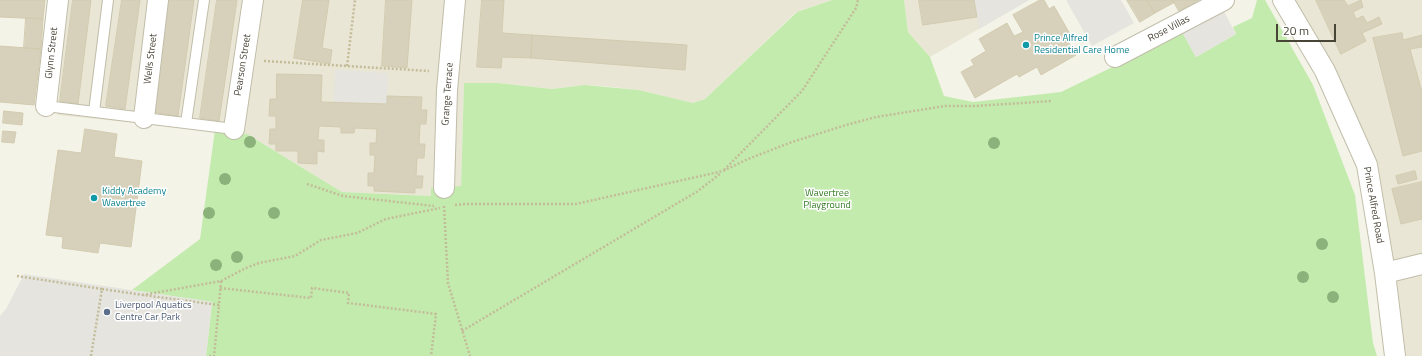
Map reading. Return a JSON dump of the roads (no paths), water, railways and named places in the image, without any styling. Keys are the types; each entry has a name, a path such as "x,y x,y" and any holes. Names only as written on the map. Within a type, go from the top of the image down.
{"street":[{"name":"Glynn Street","path":"46,106 58,0"},
{"name":"Wells Street","path":"144,118 158,0"},
{"name":"Pearson Street","path":"234,129 253,0"},
{"name":"Grange Terrace","path":"444,198 449,72 455,0"},
{"name":"Rose Villas","path":"1115,58 1224,0"},
{"name":"Prince Alfred Road","path":"1283,0 1325,71 1367,165 1385,273 1395,356"},
{"path":"1385,273 1422,264"}],"lane":[{"path":"94,112 108,0"},
{"path":"186,124 204,0"},
{"path":"46,106 234,129"}],"place":[{"name":"Prince Alfred Residential Care Home","path":"1026,45"},
{"name":"Kiddy Academy Wavertree","path":"94,198"},
{"name":"Liverpool Aquatics Centre Car Park","path":"107,312"}],"park label":[{"name":"Wavertree Playground","path":"827,200"}]}
